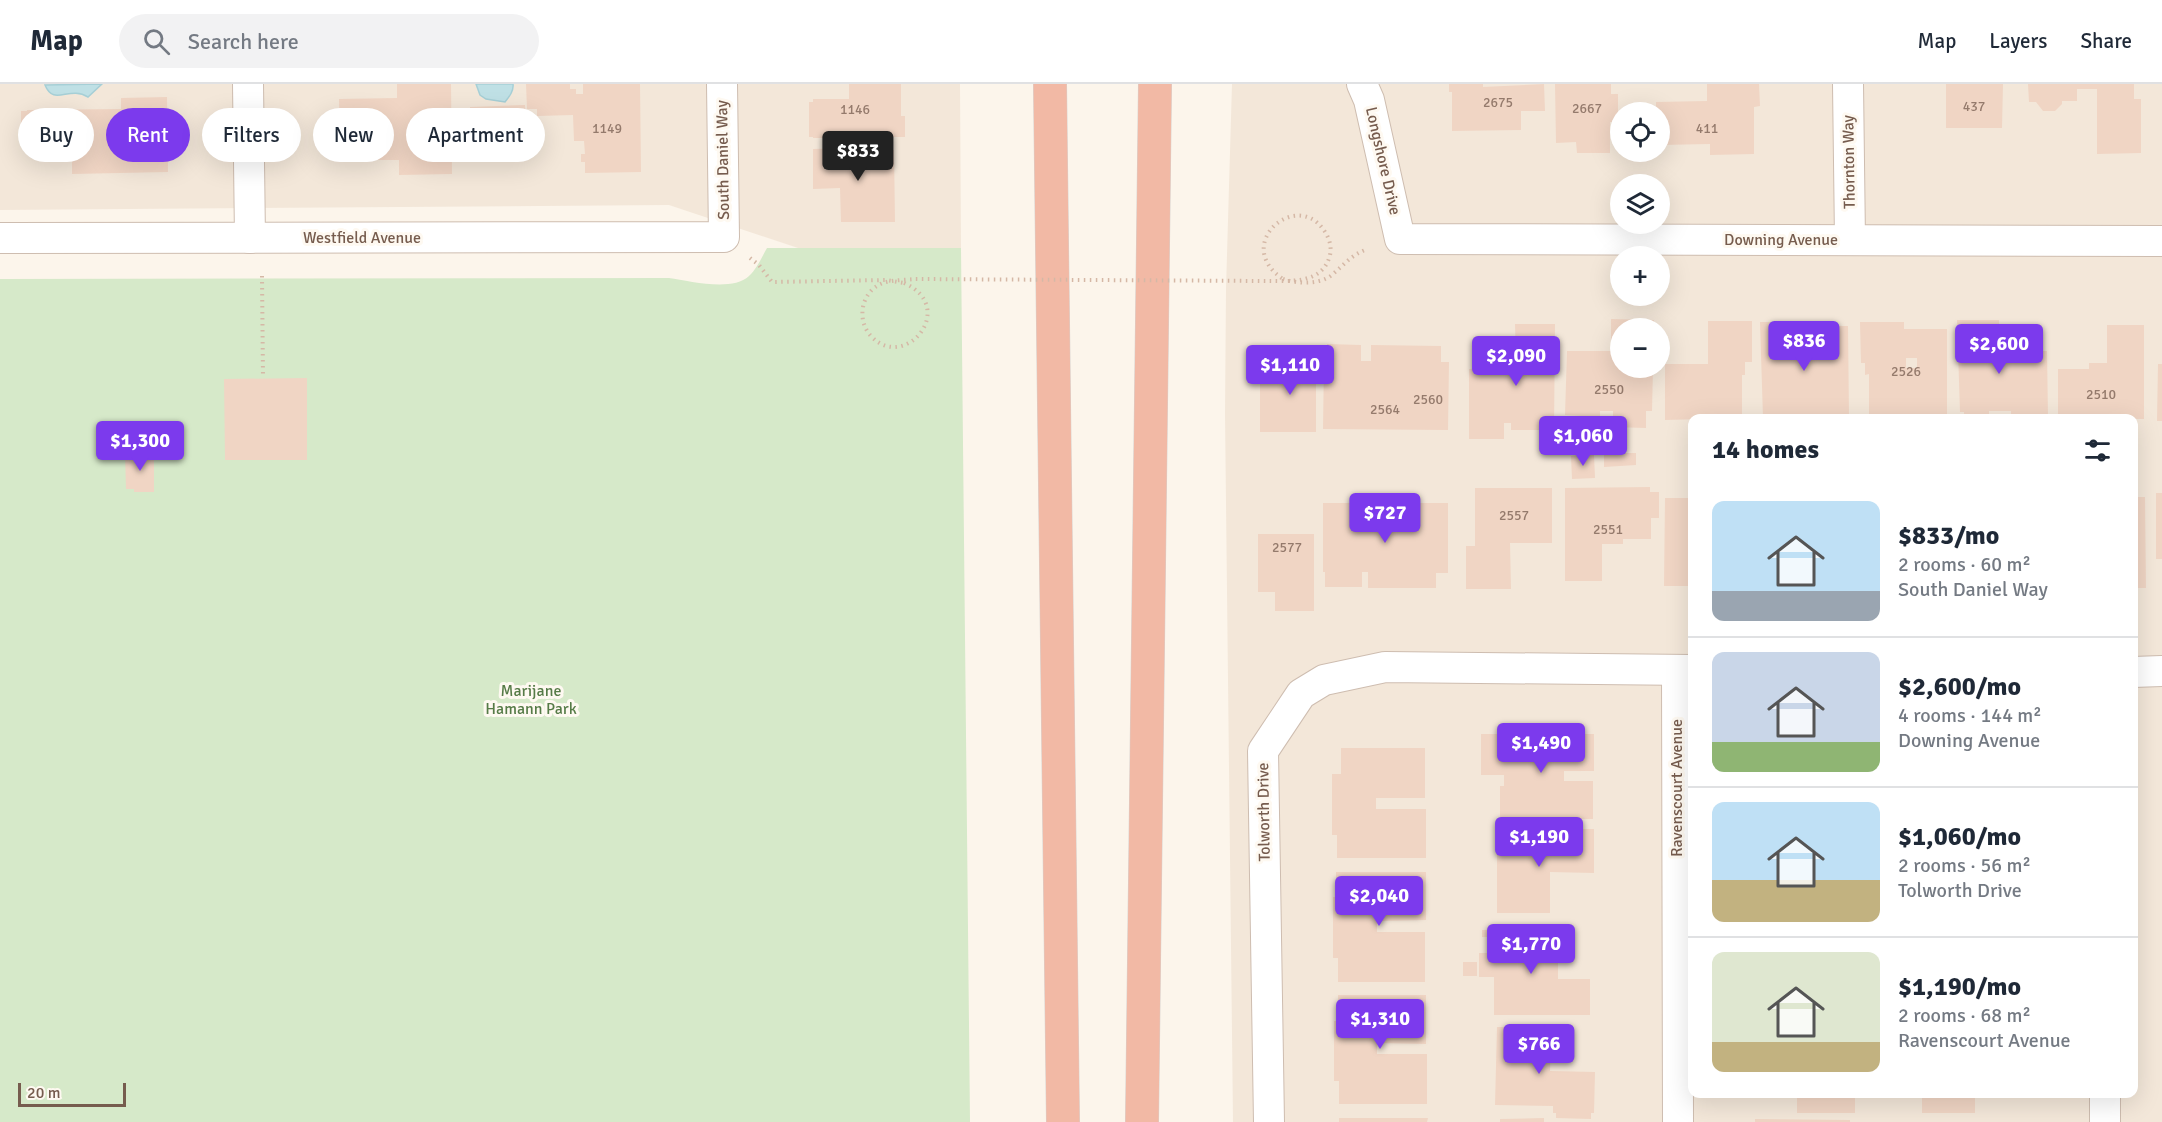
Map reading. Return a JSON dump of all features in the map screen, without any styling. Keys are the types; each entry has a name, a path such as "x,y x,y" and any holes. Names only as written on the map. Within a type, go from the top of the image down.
{"highway":[{"path":"1050,84 1063,1122"},
{"path":"1142,1122 1155,84"}],"street":[{"path":"248,84 250,238"},
{"name":"South Daniel Way","path":"722,84 723,237"},
{"name":"Longshore Drive","path":"1362,84 1369,100 1400,239"},
{"name":"Thornton Way","path":"1848,84 1850,240"},
{"name":"Westfield Avenue","path":"0,238 723,237"},
{"name":"Downing Avenue","path":"1400,239 2162,241"},
{"name":"Tolworth Drive","path":"1269,1122 1263,751 1301,694 1324,680 1385,667 1684,670"},
{"name":"Ravenscourt Avenue","path":"1678,1122 1684,670"},
{"path":"2138,672 2162,671"},
{"path":"2105,1098 2105,1122"}],"path":[{"path":"723,237 759,266 772,282 886,280 895,282 904,283 914,287 926,304 926,325 914,341 894,347 883,345 873,339 862,319 862,308 867,297 884,283 894,282 905,280 915,279 1286,281 1295,280 1304,279 1324,270 1331,250 1329,240 1317,222 1297,215 1285,218 1268,231 1263,253 1266,264 1273,273 1282,279 1293,283 1316,282 1331,276 1348,259 1360,252 1400,239"},
{"path":"262,276 263,378"}],"shaded area":[{"path":"0,84 960,84 961,248 798,248 669,205 0,210"},
{"path":"1232,84 2162,84 2162,1122 1233,1122 1225,414"}],"green space":[{"name":"Marijane Hamann Park","path":"767,248 961,248 970,1122 0,1122 0,279 669,278 722,284 742,281 749,276"}],"water":[{"path":"102,84 88,97 75,93 53,94 45,85"},
{"path":"476,84 513,84 513,87 505,102 486,99 480,95"}],"building":[{"path":"397,84 451,84 451,108 406,108 406,162 452,162 452,174 399,175 399,160 394,160 394,108 339,108 339,99 397,98"},
{"path":"526,84 570,84 570,89 576,89 576,94 583,94 583,84 640,84 641,172 585,173 585,162 581,162 581,154 585,154 584,141 574,141 573,115 545,116 545,108 527,108"},
{"path":"849,84 901,84 901,116 905,116 905,137 809,137 809,102 813,102 813,99 849,99"},
{"path":"1449,84 1483,84 1483,87 1544,84 1545,111 1521,111 1521,130 1452,131 1452,92 1449,92"},
{"path":"1555,84 1611,84 1611,94 1618,94 1618,102 1610,102 1610,153 1577,153 1576,142 1556,143"},
{"path":"1707,84 1759,84 1760,106 1754,107 1754,154 1710,155 1710,144 1670,145 1670,102 1656,102 1707,101"},
{"path":"1946,84 2003,84 2002,128 1946,128"},
{"path":"2028,84 2134,84 2134,99 2141,99 2141,153 2097,154 2097,89 2077,89 2077,101 2062,101 2055,111 2043,111 2036,102 2029,102"},
{"path":"167,97 167,108 121,108 121,98"},
{"path":"525,105 525,108 470,108"},
{"path":"94,109 106,109 106,162 168,162 168,172 72,174 72,162 94,162"},
{"path":"848,148 848,151 894,150 895,222 841,222 840,188 813,189 813,149"},
{"path":"1957,320 1999,320 2000,351 2047,351 2048,414 2011,414 2011,411 1989,411 1989,414 1960,412"},
{"path":"1708,321 1752,321 1752,362 1745,362 1745,375 1742,375 1742,414 1688,414 1688,419 1665,420 1665,378 1670,378 1670,364 1708,364"},
{"path":"1760,322 1801,322 1801,363 1810,363 1810,326 1848,326 1849,414 1763,414"},
{"path":"1860,322 1904,322 1904,329 1947,329 1947,414 1869,414 1869,374 1865,375 1865,363 1861,363","holes":["1906,358 1917,358 1917,368 1906,368"]},
{"path":"1515,324 1555,324 1554,430 1511,430 1511,423 1504,423 1504,439 1469,439 1469,369 1499,368 1499,362 1516,362"},
{"path":"2107,325 2144,325 2144,419 2138,419 2138,414 2058,414 2058,369 2089,369 2089,363 2107,363"},
{"path":"1327,344 1361,345 1361,361 1371,361 1371,345 1441,346 1441,362 1449,362 1448,430 1323,429 1324,361 1326,361"},
{"path":"1567,351 1610,351 1610,378 1653,378 1652,411 1646,411 1646,428 1613,427 1613,411 1600,411 1600,417 1565,415"},
{"path":"1275,356 1316,356 1316,432 1260,432 1260,378 1275,378"},
{"path":"2158,364 2162,364 2162,421 2157,421"},
{"path":"307,378 307,460 225,460 224,379"},
{"path":"154,452 154,492 134,492 134,489 126,489 125,453"},
{"path":"1604,453 1636,453 1636,465 1604,467"},
{"path":"1594,455 1595,478 1572,479 1571,456"},
{"path":"1650,487 1650,492 1659,492 1659,518 1651,518 1651,539 1623,539 1623,544 1602,544 1602,581 1565,581 1565,488"},
{"path":"1475,488 1552,488 1552,543 1510,543 1511,589 1466,589 1466,546 1475,546"},
{"path":"2156,493 2162,493 2162,559 2156,559"},
{"path":"2138,497 2145,497 2146,588 2138,588"},
{"path":"1665,498 1688,498 1688,586 1664,586"},
{"path":"1323,503 1448,503 1448,573 1436,573 1436,588 1368,588 1368,572 1362,572 1362,587 1325,587"},
{"path":"1258,534 1314,534 1314,611 1275,611 1275,592 1258,592"},
{"path":"1481,734 1594,734 1594,771 1564,771 1564,781 1593,781 1593,819 1500,819 1500,786 1504,786 1504,775 1481,775"},
{"path":"1341,748 1425,748 1425,798 1376,798 1376,809 1426,809 1426,858 1337,858 1337,835 1332,835 1332,774 1341,774"},
{"path":"1551,829 1594,829 1594,873 1550,872 1550,913 1497,913 1497,839 1551,839"},
{"path":"1336,872 1426,872 1426,920 1377,921 1377,932 1425,932 1425,982 1338,982 1338,958 1333,958 1333,897 1336,897"},
{"path":"1495,928 1558,929 1558,979 1590,979 1590,1015 1494,1015 1494,977 1479,977 1479,953 1487,953 1487,937 1482,937 1482,930 1495,930"},
{"path":"1463,962 1477,962 1477,976 1463,976"},
{"path":"1338,995 1426,995 1426,1044 1377,1043 1377,1054 1427,1054 1427,1104 1339,1104 1339,1081 1334,1081 1334,1021 1338,1021"},
{"path":"1497,1027 1551,1027 1550,1071 1595,1072 1594,1113 1591,1113 1591,1119 1556,1118 1553,1106 1495,1105"},
{"path":"1797,1098 1855,1098 1855,1113 1797,1113"},
{"path":"1922,1098 1975,1098 1975,1113 1922,1113"},
{"path":"1339,1118 1428,1118 1427,1122 1339,1122"},
{"path":"1544,1118 1544,1122 1500,1122 1500,1119"},
{"path":"1755,1119 1850,1120 1850,1122 1755,1122"}]}
